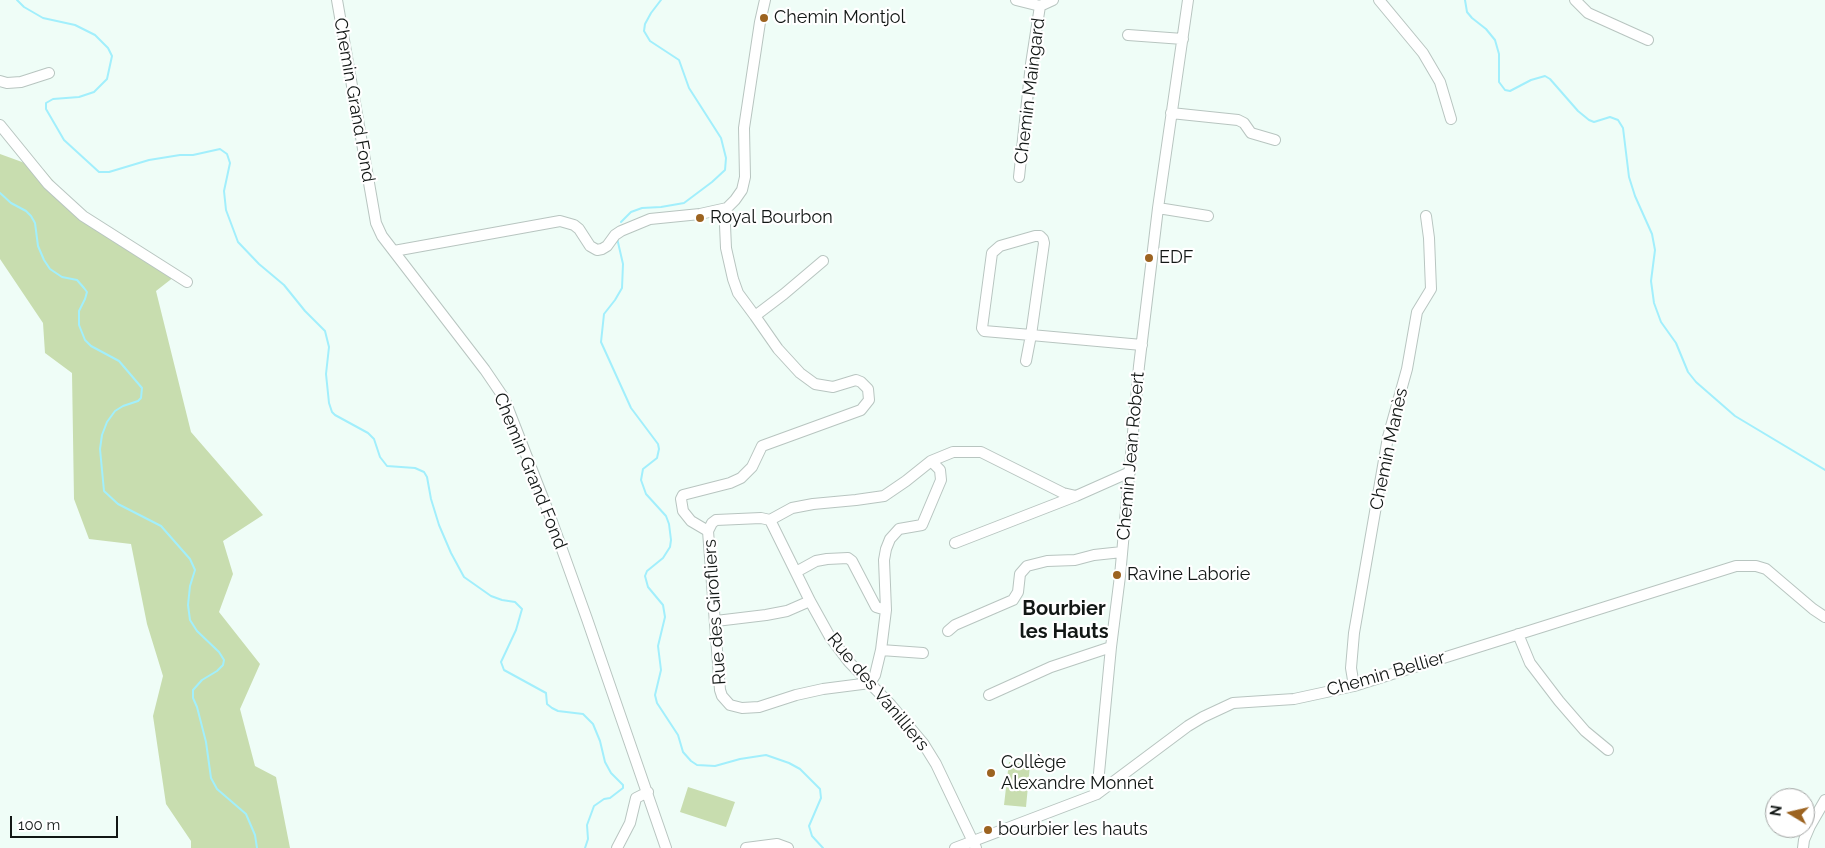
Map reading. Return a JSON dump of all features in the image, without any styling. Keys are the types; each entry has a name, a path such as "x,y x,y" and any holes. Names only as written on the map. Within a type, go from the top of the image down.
{"street":[{"name":"Chemin Grand Fond","path":"337,0 376,223 382,236 485,370 504,398 563,554 648,792 666,848"},
{"path":"708,531 691,521 683,511 681,499 683,495 730,483 741,478 752,467 757,453 762,446 862,410 869,400 868,389 856,380 833,387 815,384 800,373 778,349 755,316 744,304 733,279 726,248 725,225 727,208 742,190 745,177 744,128 765,0"},
{"path":"1016,0 1040,6 1053,0"},
{"name":"Chemin Jean Robert","path":"1097,794 1142,345 1158,208 1188,0"},
{"path":"1379,0 1423,53 1440,82 1451,119"},
{"path":"1575,0 1588,13 1648,40"},
{"name":"Chemin Maingard","path":"1019,177 1030,64 1040,6"},
{"path":"1128,35 1183,39"},
{"path":"0,81 7,83 21,82 49,73"},
{"path":"1171,113 1238,120 1244,123 1251,133 1275,140"},
{"path":"0,125 48,184 71,206 83,216 188,282"},
{"path":"394,251 560,221 574,225 579,229 590,246 597,250 602,250 621,231 650,219 700,214 727,208"},
{"path":"1158,208 1208,216"},
{"name":"Chemin Manès","path":"1354,686 1351,668 1354,633 1388,436 1407,368 1417,312 1431,289 1426,216"},
{"path":"1026,361 1031,335 1044,243 1044,239 1040,236 1000,246 992,253 981,324 984,331 1031,335 1142,345"},
{"path":"755,316 823,261"},
{"path":"770,520 792,508 884,496 931,461 953,452 981,452 1063,493 1076,496"},
{"path":"870,683 875,674 881,650 886,610 884,560 886,549 890,539 899,529 922,525 941,480 940,470 931,461"},
{"path":"955,543 1076,496 1130,472"},
{"name":"Rue des Girofliers","path":"770,520 761,518 716,520 708,531 722,696 730,705 751,708 805,693 870,683"},
{"name":"Rue des Vanilliers","path":"770,520 830,637 849,662 912,729 932,757 974,844"},
{"path":"948,631 955,625 1013,600 1018,592 1020,574 1027,566 1046,561 1075,560 1094,555 1122,552"},
{"path":"796,572 816,561 848,558 852,561 876,607 886,610"},
{"name":"Chemin Bellier","path":"955,848 974,844 1097,794 1188,726 1228,704 1243,701 1294,699 1354,686 1736,566 1756,566 1766,570 1813,609 1825,616"},
{"path":"716,621 766,615 787,610 810,600"},
{"path":"1518,634 1530,662 1558,701 1585,731 1608,750"},
{"path":"989,696 1051,667 1111,647"},
{"path":"881,650 922,653"},
{"path":"617,848 630,823 636,798 648,792"},
{"path":"1803,848 1810,826 1825,800"},
{"path":"746,848 777,844 788,848"}],"green space":[{"path":"0,154 44,170 74,205 179,273 156,291 191,432 263,515 223,541 233,574 219,612 260,664 240,709 255,766 276,777 290,848 191,848 191,841 166,804 153,716 163,676 147,624 131,544 89,539 74,499 72,373 45,353 43,323 0,259"},
{"path":"1009,762 1030,765 1026,807 1004,805"},
{"path":"688,787 735,802 726,827 680,812"}],"waterway":[{"path":"17,0 24,7 43,18 75,25 95,35 108,48 112,56 107,79 94,92 79,97 53,99 46,103 46,109 64,140 99,172 109,172 149,160 193,155 220,149 227,154 230,163 224,191 226,210 238,242 259,264 284,285 305,311 325,331 329,347 326,374 329,403 332,412 368,433 374,439 380,457 387,466 415,468 424,472 427,477 439,525 464,577 491,596 515,602 522,609 516,630 501,662 504,670 546,693 547,704 552,708 558,711 583,714 593,724 600,741 605,762 611,773 623,785 623,788 610,798 604,799 594,806 587,825 588,839 585,848"},
{"name":"Ravine Laborie","path":"621,222 631,212 642,208 684,203 725,170 726,158 721,138 689,88 679,60 650,41 644,31 645,24 651,13 661,0"},
{"path":"1465,0 1467,12 1495,40 1499,54 1499,82 1505,90 1510,91 1531,80 1545,76 1589,120 1594,122 1610,117 1618,120 1623,128 1629,177 1635,196 1652,234 1655,250 1651,281 1654,303 1661,322 1676,343 1688,372 1696,382 1735,416 1825,470"},
{"path":"0,193 31,216 35,223 38,246 50,269 62,277 77,280 87,292 79,311 79,325 85,340 91,346 119,361 142,388 141,398 115,411 107,422 102,435 100,449 104,491 118,504 161,526 190,559 195,570 190,586 188,605 190,620 197,631 219,652 224,660 223,665 217,671 202,680 193,690 193,698 206,742 211,778 217,789 246,814 255,835 257,848"},
{"name":"Ravine Laborie","path":"617,238 623,264 622,288 604,314 601,342 631,408 658,444 657,458 643,469 641,480 646,494 666,516 671,540 670,547 663,558 647,571 645,576 648,587 663,605 665,617 658,646 661,670 655,695 657,703 678,735 683,752 697,765 715,766 740,759 766,755 800,769 820,789 821,798 809,826 812,836 823,848"}],"place":[{"name":"Chemin Montjol","path":"764,18"},
{"name":"Royal Bourbon","path":"700,218"},
{"name":"EDF","path":"1149,258"},
{"name":"Ravine Laborie","path":"1117,575"},
{"name":"Collège Alexandre Monnet","path":"991,773"},
{"name":"bourbier les hauts","path":"988,830"}],"district":[{"name":"Bourbier les Hauts","path":"1064,620"}]}
